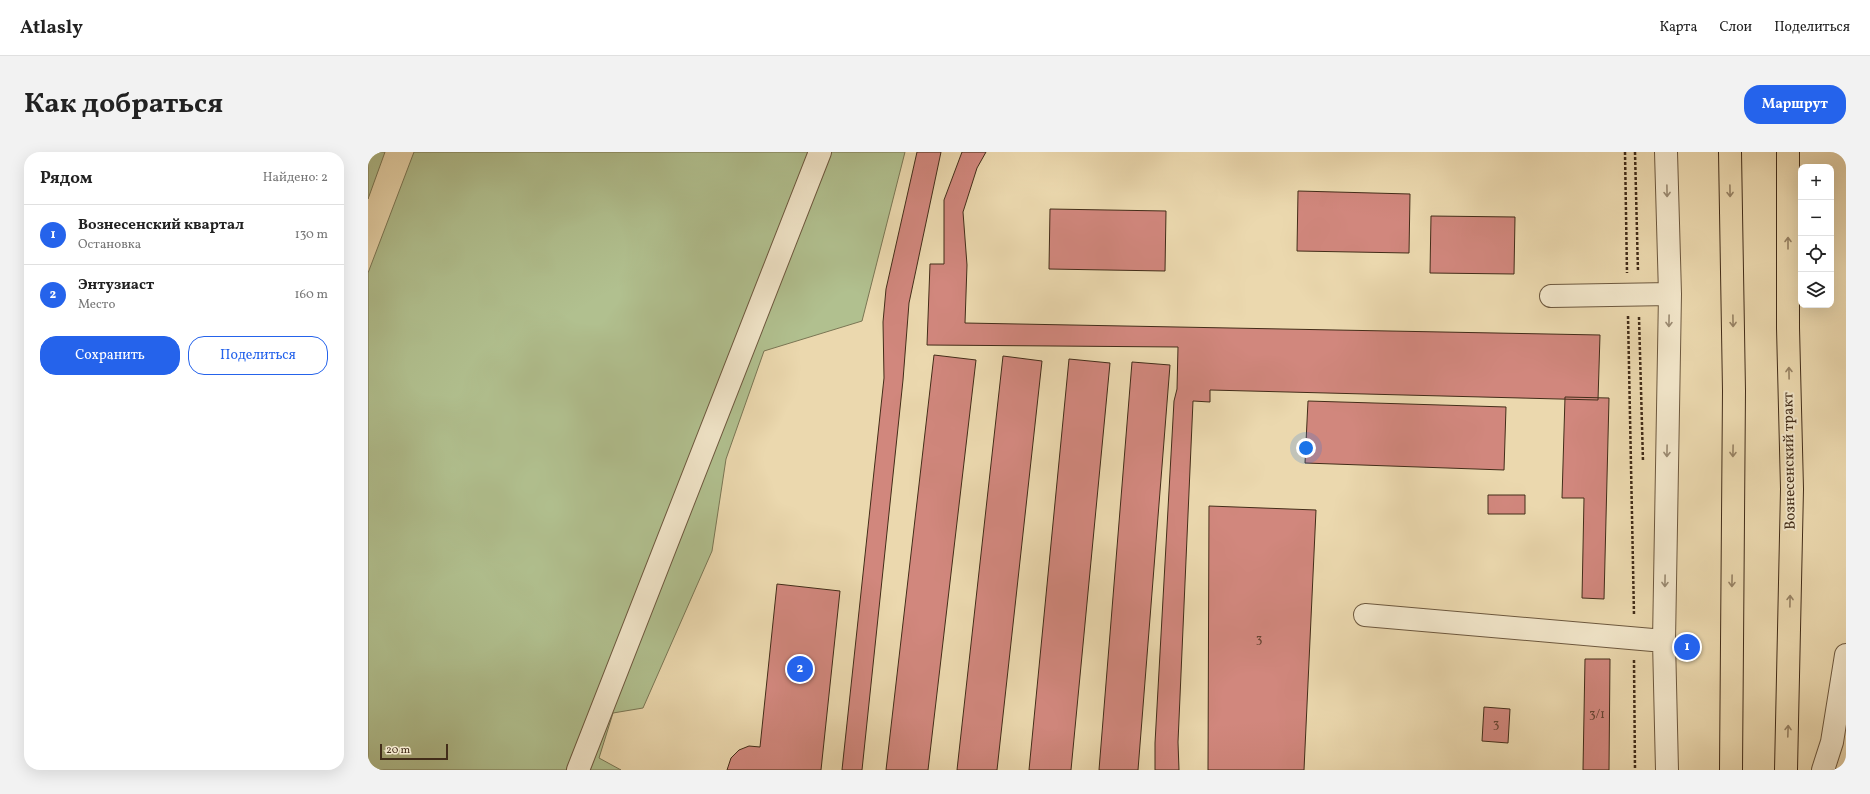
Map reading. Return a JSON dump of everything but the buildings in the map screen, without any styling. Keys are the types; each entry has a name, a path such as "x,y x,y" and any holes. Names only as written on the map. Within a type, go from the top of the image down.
{"main road":[{"path":"1730,152 1734,391 1731,770"},
{"name":"Вознесенский тракт","path":"1786,770 1792,489 1788,328 1788,152"}],"street":[{"path":"578,770 820,152"},
{"path":"1666,152 1670,294 1664,641 1667,770"},
{"path":"1551,296 1670,294"},
{"path":"1365,615 1664,641"},
{"path":"1823,770 1832,742 1846,656"}],"path":[{"path":"1625,152 1635,770"}],"green space":[{"path":"368,152 385,152 368,199"},
{"path":"414,152 905,152 862,321 764,351 726,459 712,551 643,708 613,713 599,758 621,770 368,770 368,273"}],"place":[{"name":"Вознесенский квартал","path":"1687,647"},
{"name":"Энтузиаст","path":"800,669"}]}
